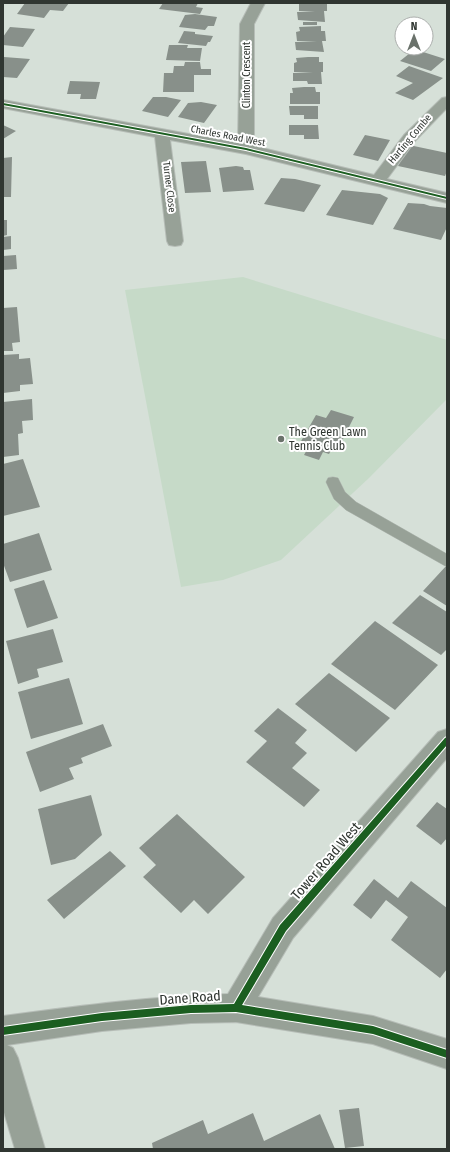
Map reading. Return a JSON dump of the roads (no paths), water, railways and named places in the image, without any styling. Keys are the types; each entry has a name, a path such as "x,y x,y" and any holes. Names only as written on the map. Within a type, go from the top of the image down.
{"street":[{"name":"Clinton Crescent","path":"246,150 247,24 258,3"},
{"name":"Harting Combe","path":"378,181 393,157 413,132 447,101"},
{"name":"Charles Road West","path":"3,104 246,150 447,198"},
{"name":"Turner Close","path":"162,134 175,241"},
{"name":"Tower Road West","path":"236,1008 283,928 447,740"},
{"name":"Dane Road","path":"3,1031 102,1017 191,1009 236,1008 373,1030 447,1054"},
{"path":"3,1058 30,1149"}],"lane":[{"path":"333,482 339,495 351,506 447,561"}],"place":[{"name":"The Green Lawn Tennis Club","path":"281,439"}]}
